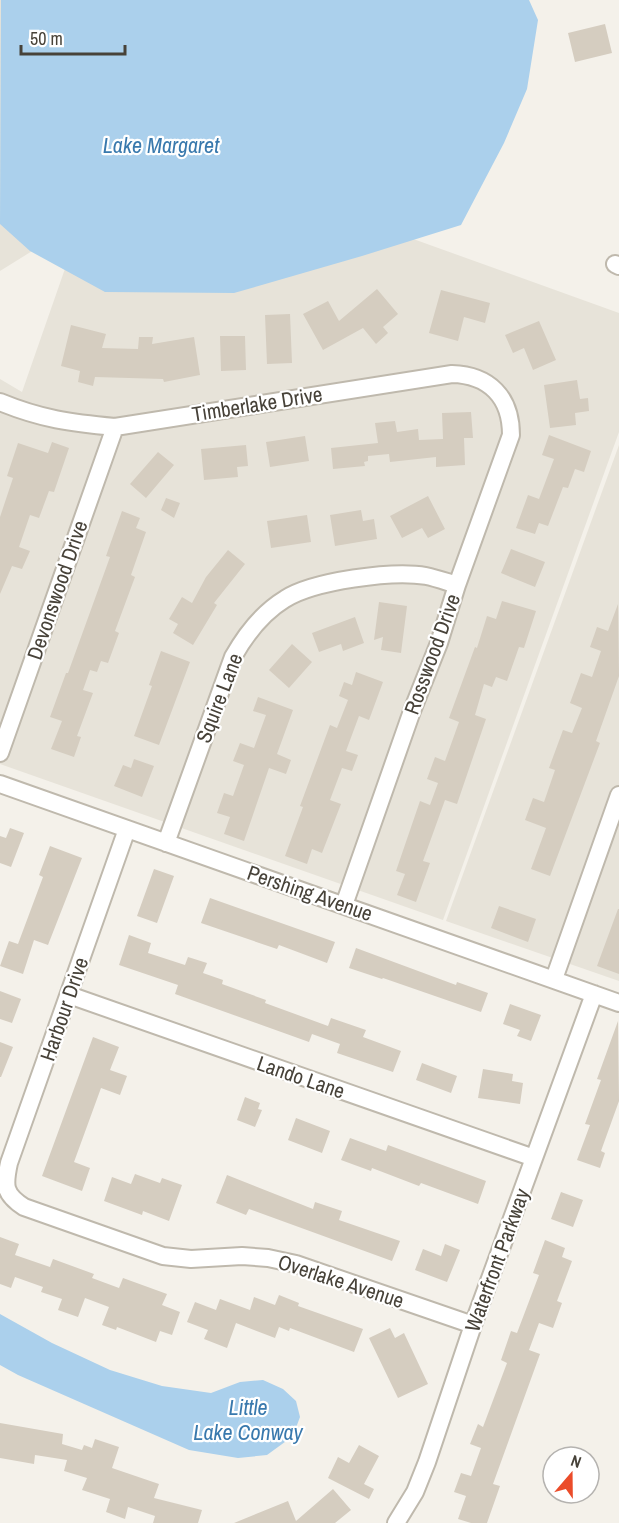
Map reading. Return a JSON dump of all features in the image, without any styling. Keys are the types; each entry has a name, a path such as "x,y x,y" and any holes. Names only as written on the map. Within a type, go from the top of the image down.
{"street":[{"name":"Timberlake Drive","path":"0,402 64,422 114,426 452,374 468,374 482,379 505,403"},
{"name":"Rosswood Drive","path":"344,905 412,711 439,643 510,435 511,419 505,403"},
{"name":"Devonswood Drive","path":"0,753 114,426"},
{"name":"Squire Lane","path":"165,843 233,657 246,636 265,615 286,598 334,582 401,575 425,576 457,585"},
{"name":"Pershing Avenue","path":"0,784 619,1003"},
{"path":"554,979 619,795"},
{"name":"Harbour Drive","path":"6,1189 9,1163 127,829"},
{"name":"Waterfront Parkway","path":"396,1523 415,1492 427,1462 473,1325 594,994"},
{"name":"Lando Lane","path":"69,995 534,1158"},
{"name":"Overlake Avenue","path":"6,1189 14,1200 24,1207 163,1256 191,1259 242,1256 268,1258 296,1264 473,1325"}],"shaded area":[{"path":"0,0 159,0 113,131 619,313 619,432 443,920 0,764 0,379 22,392 82,220 0,271"},
{"path":"619,445 619,981 446,921"}],"water":[{"name":"Lake Margaret","path":"1,0 529,0 538,20 527,89 504,143 461,225 234,293 105,292 30,251 0,224"},
{"name":"Little Lake Conway","path":"0,1314 52,1343 110,1370 162,1386 211,1393 240,1382 263,1380 283,1389 296,1401 300,1417 289,1439 267,1455 238,1458 189,1450 0,1365"}],"building":[{"path":"605,24 612,53 575,62 568,33"},
{"path":"377,289 398,314 383,327 388,333 376,344 363,328 323,350 303,314 328,301 339,321"},
{"path":"441,290 490,303 485,323 464,317 458,341 429,333"},
{"path":"290,314 292,363 267,364 265,315"},
{"path":"539,321 556,360 533,370 524,348 513,353 505,335"},
{"path":"71,325 106,334 102,348 138,349 139,337 153,337 152,344 194,337 200,375 164,382 163,379 95,377 93,386 78,382 80,371 61,366"},
{"path":"220,336 245,336 246,370 221,371"},
{"path":"577,380 580,399 588,398 589,411 575,413 576,425 550,428 544,385"},
{"path":"471,412 473,438 464,438 465,465 436,467 436,457 390,462 389,454 368,456 368,461 364,462 365,466 333,469 331,448 378,443 375,423 395,421 397,432 418,429 419,440 443,439 442,413"},
{"path":"549,435 591,451 584,472 575,469 568,488 563,487 548,526 539,523 535,534 516,528 528,495 539,499 554,459 542,455"},
{"path":"305,436 309,461 270,467 266,442"},
{"path":"52,442 69,448 54,492 49,491 39,518 30,515 19,547 30,551 22,569 12,566 0,594 0,517 13,478 7,476 18,443 48,453"},
{"path":"246,445 248,466 237,467 238,477 204,480 201,449"},
{"path":"158,452 174,465 146,498 130,484"},
{"path":"428,496 445,529 428,538 422,528 402,538 390,516"},
{"path":"166,498 180,503 174,518 161,510"},
{"path":"361,510 363,521 374,519 377,539 335,546 330,515"},
{"path":"122,511 140,518 136,528 146,532 131,575 135,577 115,631 119,633 108,663 101,661 97,672 90,670 83,690 93,693 77,736 81,737 74,757 51,749 62,721 50,717 110,557 106,556"},
{"path":"307,515 311,542 271,548 267,521"},
{"path":"511,549 545,562 535,587 501,573"},
{"path":"228,550 245,564 214,603 217,605 193,645 173,633 178,624 169,619 182,597 192,603 206,577"},
{"path":"502,601 536,611 524,648 519,647 507,681 496,677 492,687 484,684 475,715 486,719 457,804 445,800 423,861 430,863 416,902 397,895 405,874 396,871 420,801 430,805 438,783 427,779 435,757 445,761 459,722 449,718 475,647 477,648 487,616 496,619"},
{"path":"379,602 407,606 401,653 381,650 383,637 374,640"},
{"path":"618,604 619,676 596,741 600,743 550,876 531,869 546,828 525,820 533,798 544,802 555,770 549,768 563,730 572,733 582,708 570,703 581,673 592,677 601,651 590,647 597,627 608,631"},
{"path":"355,617 364,643 343,651 341,644 319,652 312,633"},
{"path":"292,644 312,662 289,688 269,670"},
{"path":"161,651 190,662 159,745 134,736 152,686 149,685"},
{"path":"356,672 383,682 369,720 359,716 346,751 358,755 352,771 342,768 330,800 341,804 322,853 312,849 307,864 285,856 303,807 300,806 330,725 337,728 348,700 339,696 344,682 352,685"},
{"path":"258,697 293,710 277,754 291,760 286,774 269,768 244,841 224,834 230,817 217,813 224,793 233,796 244,765 233,761 240,743 254,748 266,715 253,711"},
{"path":"134,759 154,766 142,797 114,786 123,765 131,768"},
{"path":"10,828 24,833 11,867 0,863 0,836 6,838"},
{"path":"50,846 82,858 48,945 34,940 23,974 0,966 9,941 18,944 43,877 39,875"},
{"path":"154,869 174,876 157,923 137,916"},
{"path":"210,898 335,942 327,963 279,945 277,949 201,923"},
{"path":"499,906 536,919 528,942 491,928"},
{"path":"619,909 619,974 597,966"},
{"path":"129,935 151,943 148,953 185,965 188,957 207,963 203,973 223,980 222,984 266,1000 265,1003 328,1026 331,1018 366,1030 363,1037 401,1051 393,1072 337,1053 340,1044 312,1034 309,1042 175,994 178,985 119,965"},
{"path":"356,948 456,985 457,982 488,993 481,1012 349,968"},
{"path":"0,991 21,999 12,1023 0,1019"},
{"path":"510,1004 541,1015 531,1041 517,1036 520,1030 503,1024"},
{"path":"618,1021 619,1101 601,1151 605,1153 600,1168 577,1160 590,1125 585,1124 601,1080 597,1079"},
{"path":"93,1037 119,1047 110,1070 127,1076 120,1095 101,1088 74,1162 90,1168 82,1191 42,1176"},
{"path":"0,1042 13,1047 1,1077 0,1077"},
{"path":"422,1063 457,1076 451,1093 416,1080"},
{"path":"483,1069 513,1074 512,1081 523,1083 520,1104 478,1098"},
{"path":"245,1097 260,1103 258,1109 262,1110 255,1127 237,1120"},
{"path":"296,1118 330,1131 322,1153 288,1140"},
{"path":"350,1138 386,1151 388,1145 486,1181 478,1204 421,1183 419,1186 372,1168 371,1171 341,1160"},
{"path":"135,1174 160,1183 162,1178 182,1185 169,1221 143,1211 142,1215 104,1201 112,1177 131,1184"},
{"path":"227,1175 313,1209 315,1202 342,1211 339,1220 400,1241 392,1261 249,1209 246,1215 216,1203"},
{"path":"561,1192 583,1200 573,1227 551,1219"},
{"path":"0,1237 19,1244 15,1255 50,1267 53,1259 94,1274 92,1278 119,1288 123,1278 167,1294 162,1305 180,1312 172,1335 160,1331 156,1342 117,1327 116,1330 102,1325 109,1307 85,1298 78,1317 58,1310 62,1299 41,1292 43,1287 15,1277 11,1288 0,1284"},
{"path":"545,1240 565,1248 562,1257 572,1261 557,1301 562,1303 553,1328 539,1323 529,1350 540,1354 493,1484 500,1486 487,1523 471,1523 458,1519 466,1496 454,1492 461,1473 471,1476 481,1448 470,1444 478,1424 483,1427 507,1363 501,1360 511,1331 517,1333 539,1275 533,1273"},
{"path":"445,1244 460,1250 447,1282 415,1270 423,1249 441,1256"},
{"path":"279,1295 299,1303 298,1306 363,1329 354,1352 290,1328 289,1331 279,1327 275,1338 236,1323 227,1348 204,1339 208,1330 187,1322 195,1302 216,1310 220,1299 250,1310 254,1297 275,1305"},
{"path":"390,1328 395,1338 404,1333 428,1384 398,1398 369,1338"},
{"path":"0,1423 63,1434 62,1444 82,1450 84,1445 92,1448 95,1439 119,1447 112,1468 159,1484 154,1498 202,1510 198,1523 153,1523 155,1516 128,1507 125,1519 106,1512 110,1499 82,1490 87,1478 64,1471 67,1460 35,1455 34,1464 0,1458"},
{"path":"359,1445 379,1456 364,1484 374,1489 369,1499 328,1478 338,1457 349,1463"},
{"path":"333,1489 351,1510 335,1523 234,1523 288,1501 296,1521"}]}
